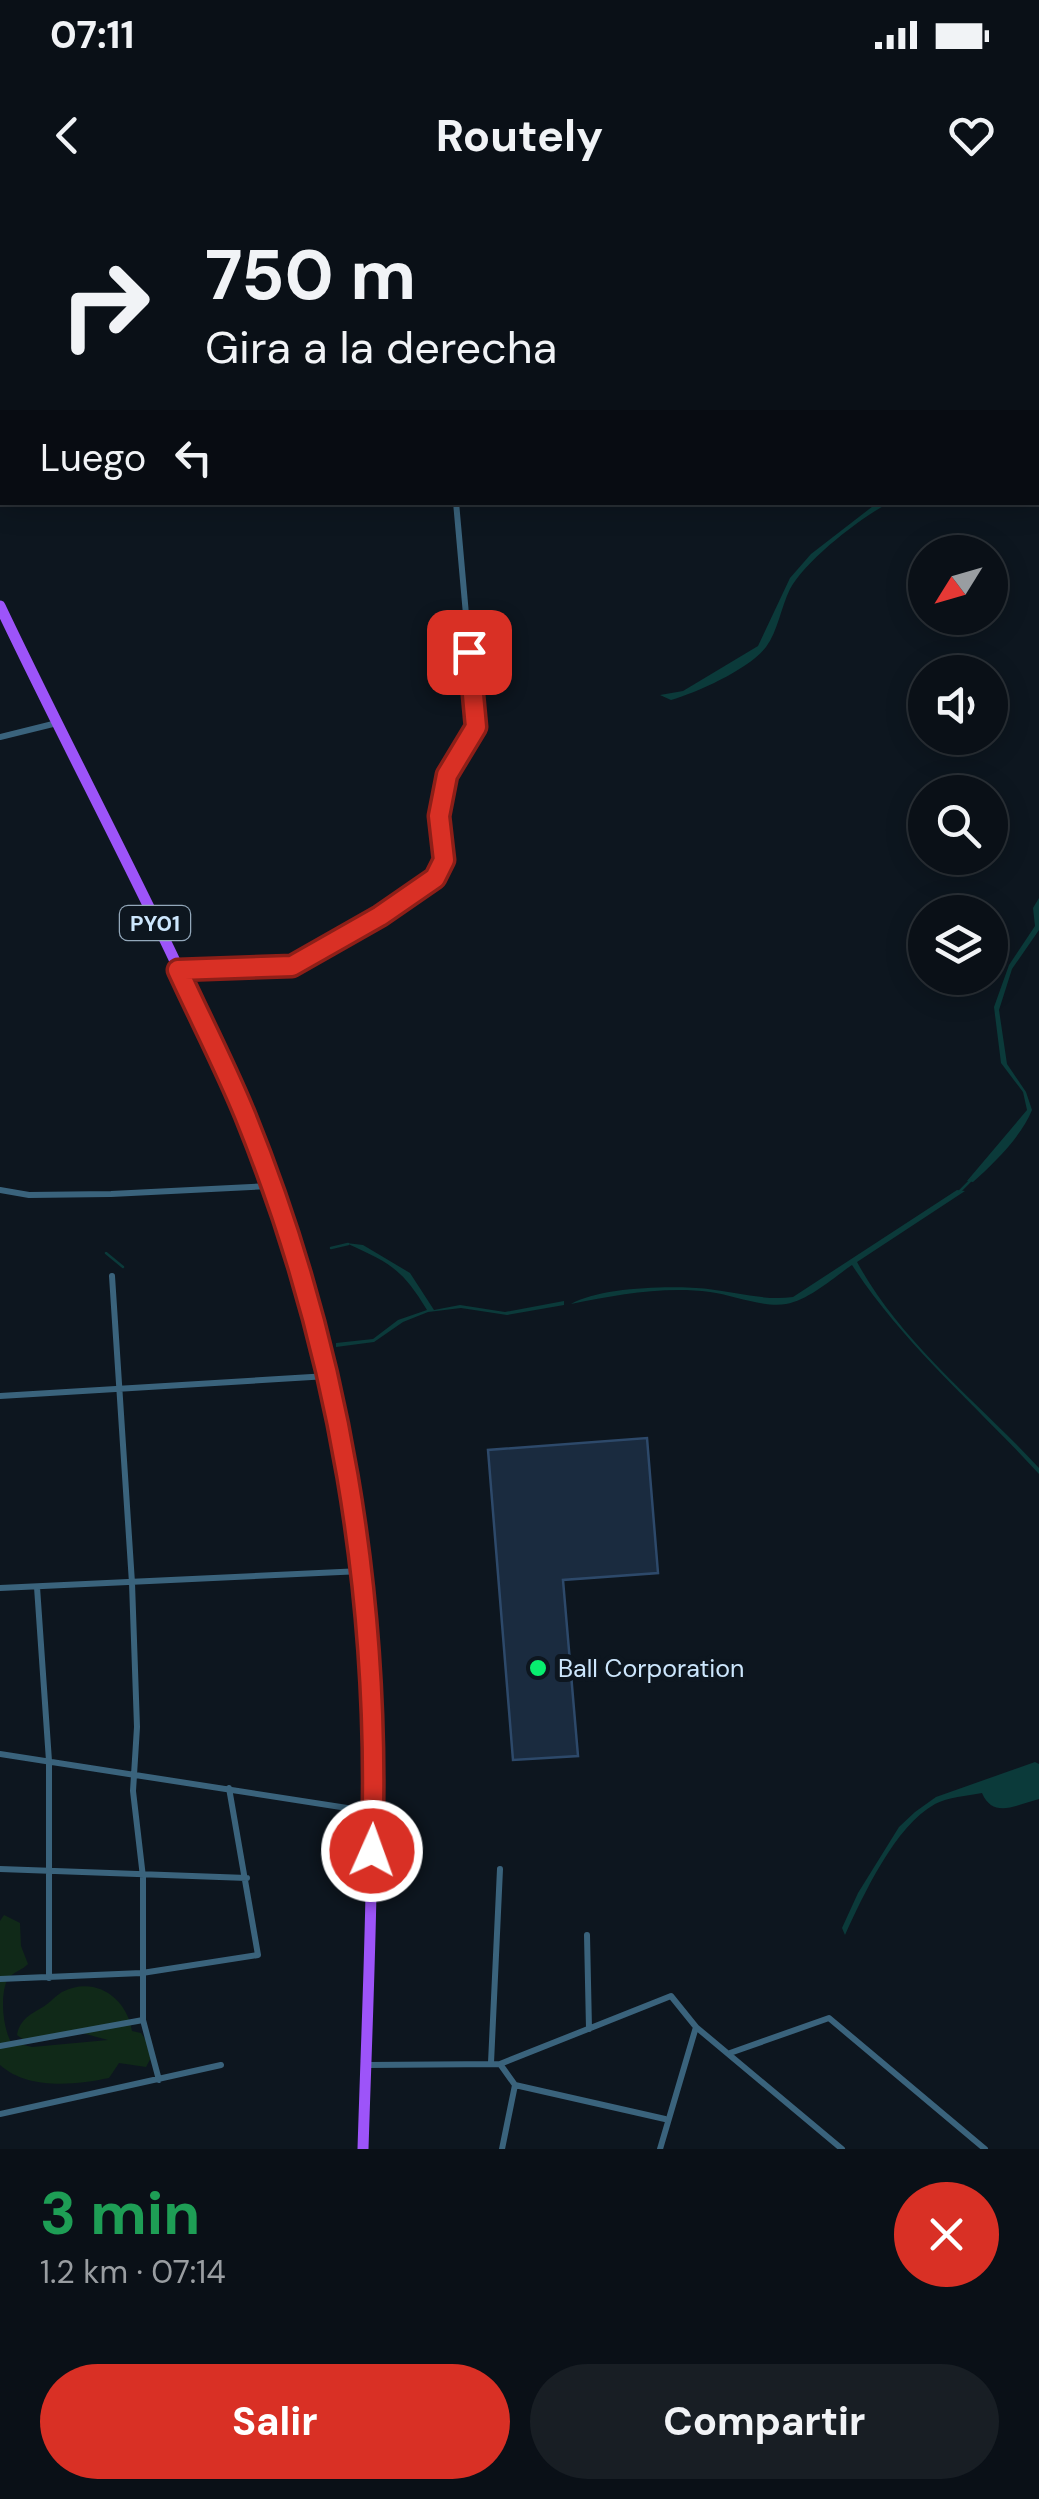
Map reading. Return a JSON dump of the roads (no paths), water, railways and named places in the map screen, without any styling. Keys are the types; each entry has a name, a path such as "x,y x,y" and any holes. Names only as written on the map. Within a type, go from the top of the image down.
{"highway":[{"name":"PY01","path":"0,606 4,623 58,722 245,1116 292,1247 329,1376 362,1572 373,1714 363,2149"}],"street":[{"path":"178,970 292,966 380,916 435,878 444,860 439,816 447,775 476,727 456,505"},
{"path":"0,737 58,722"},
{"path":"0,1190 28,1195 272,1186"},
{"path":"112,1276 132,1583 136,1776 133,1791 143,1877 143,2020 158,2080"},
{"path":"0,1396 329,1376"},
{"path":"0,1588 362,1572"},
{"path":"37,1587 49,1761 49,1978"},
{"path":"0,1754 373,1812"},
{"path":"0,1979 142,1973 258,1955 228,1788"},
{"path":"0,1869 247,1878"},
{"path":"491,2063 500,1870"},
{"path":"587,1936 588,2029"},
{"path":"366,2066 500,2064 671,1996 696,2027 842,2149"},
{"path":"729,2054 829,2018 985,2149"},
{"path":"0,2046 143,2020"},
{"path":"660,2149 665,2119 696,2027"},
{"path":"500,2064 514,2085 665,2119"},
{"path":"0,2114 221,2065"},
{"path":"502,2149 514,2085"}],"waterway":[{"path":"959,1192 971,1180"},
{"path":"331,1248 348,1244"},
{"path":"106,1253 123,1267"}],"place":[{"name":"Ball Corporation","path":"538,1668"}]}
